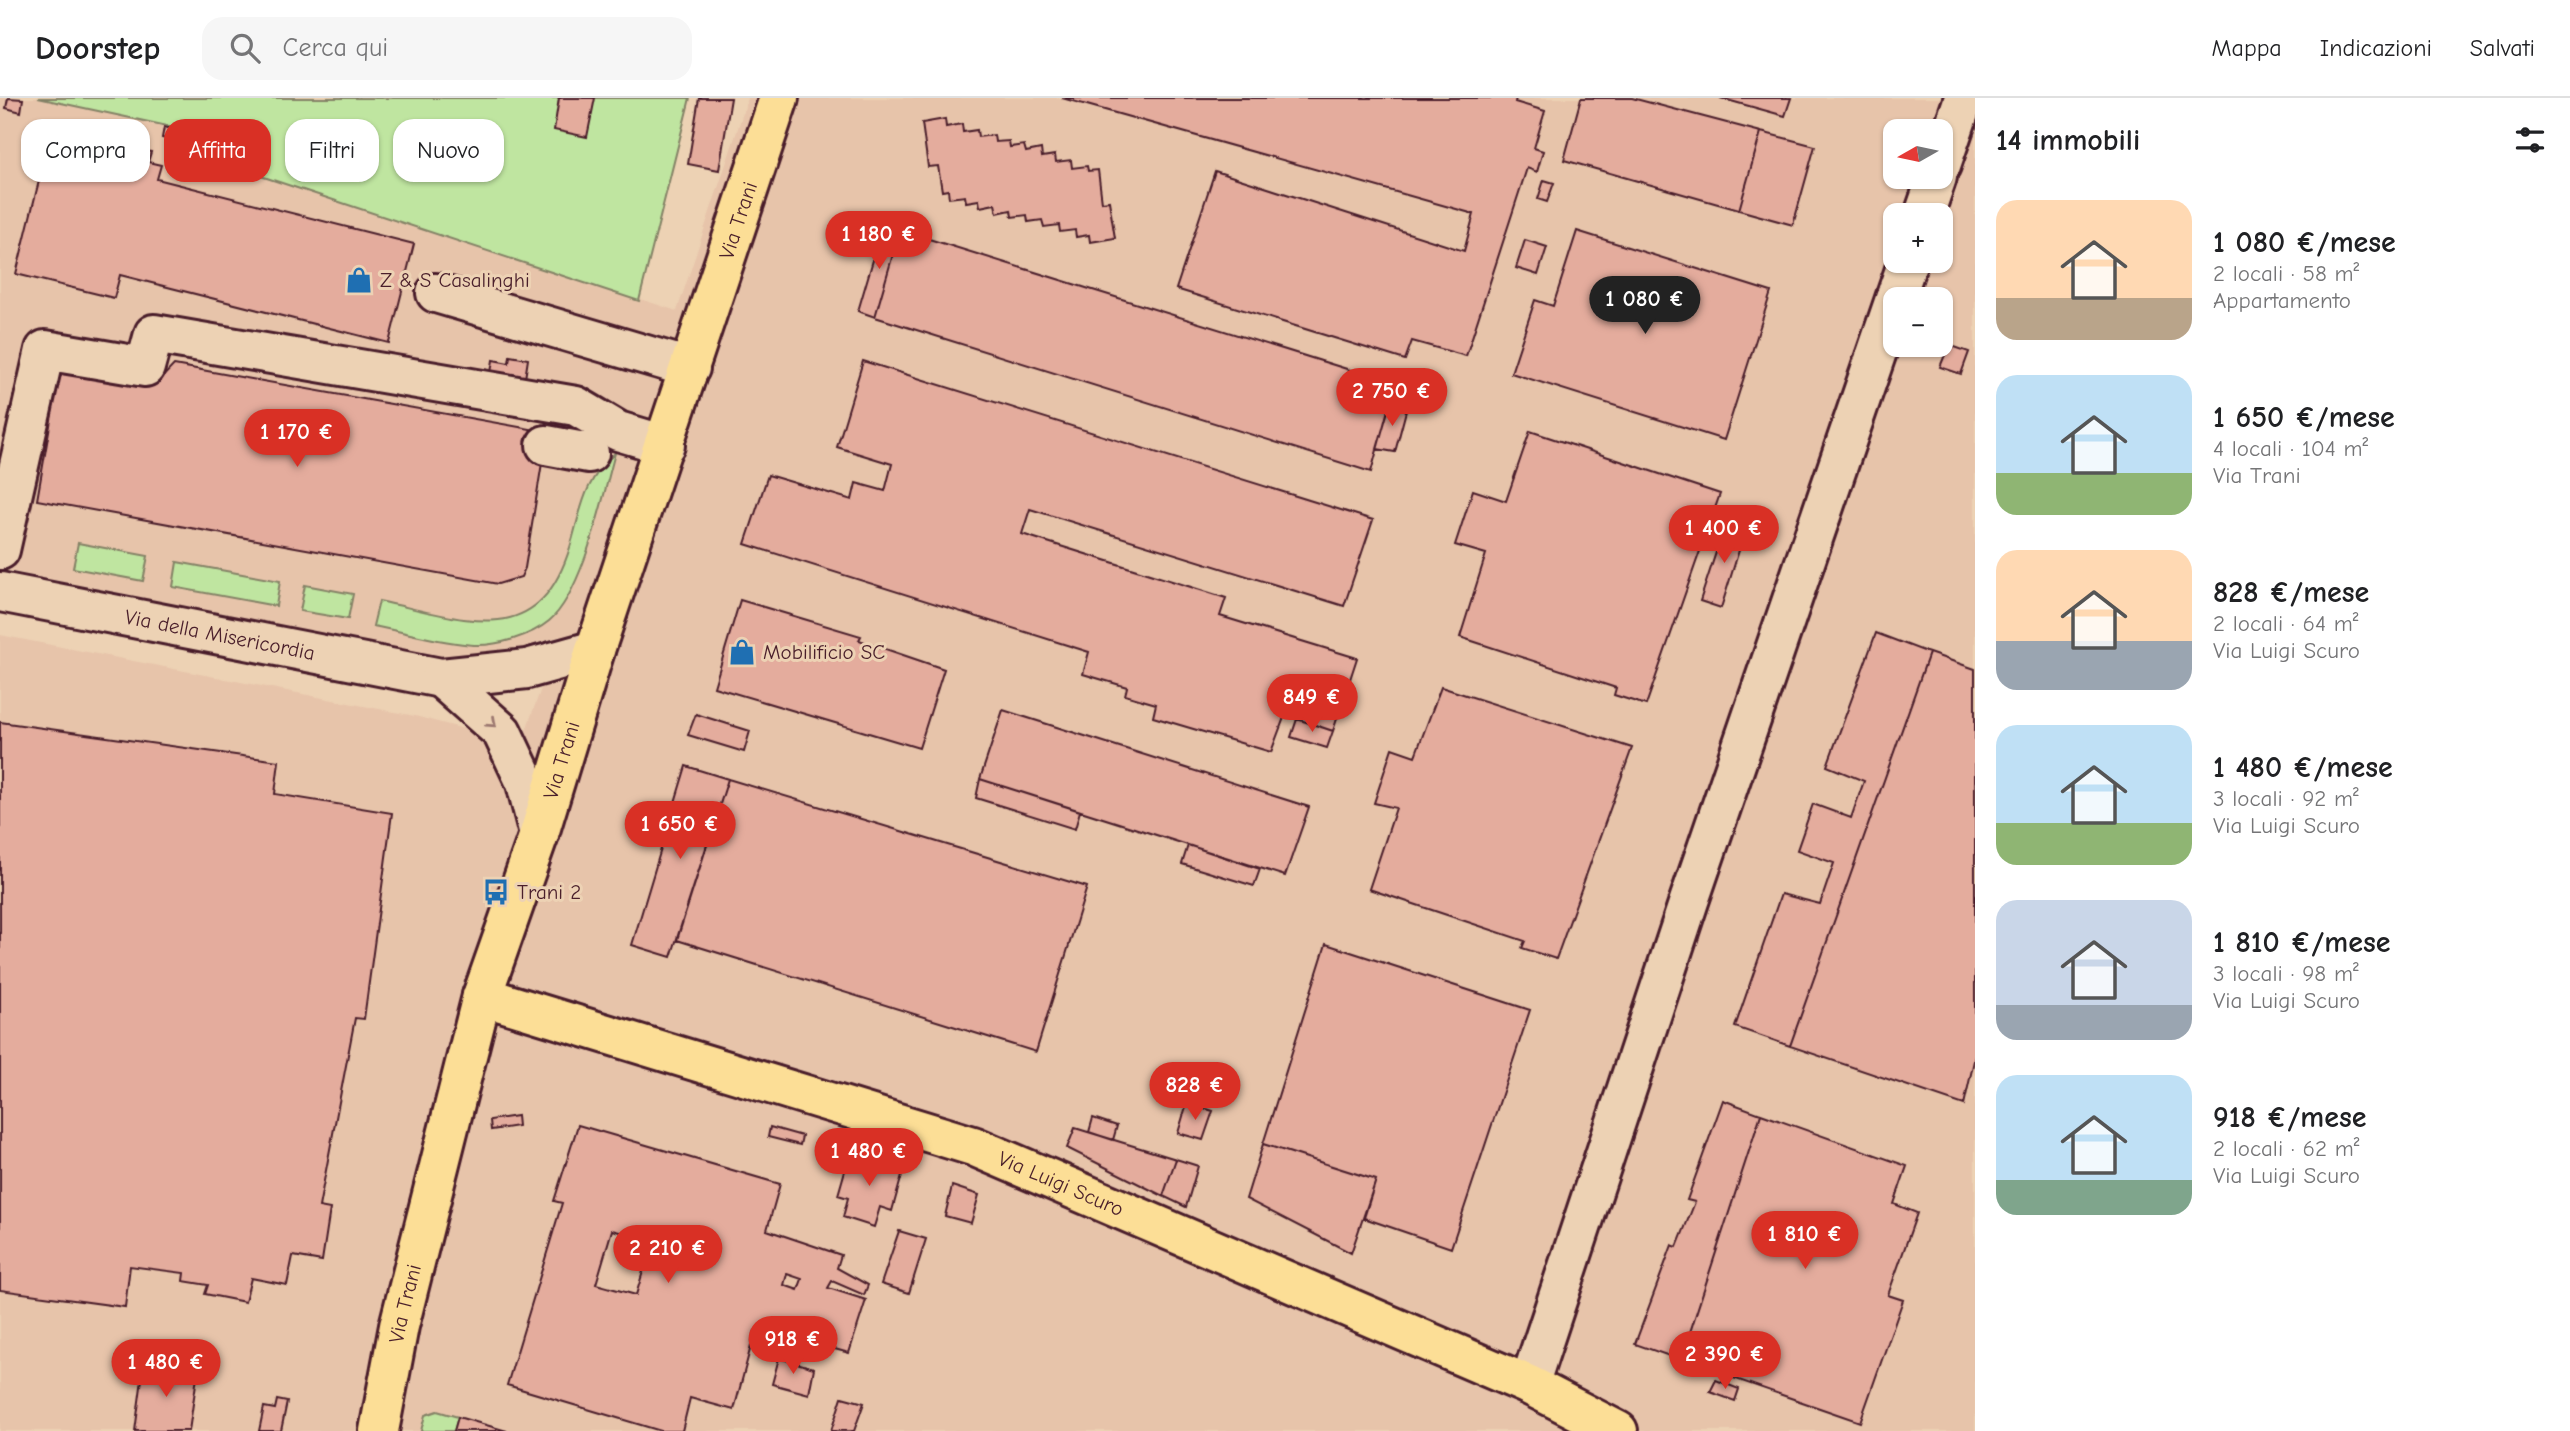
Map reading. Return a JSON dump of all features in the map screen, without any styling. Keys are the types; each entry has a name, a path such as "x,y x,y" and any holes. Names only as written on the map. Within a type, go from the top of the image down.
{"main road":[{"name":"Via Trani","path":"379,1431 399,1326 482,996 538,834 594,650 665,445 779,98"},
{"name":"Via Luigi Scuro","path":"482,996 974,1146 1529,1385 1618,1431"}],"street":[{"path":"1953,130 1964,98"},
{"path":"1529,1385 1685,914 1904,273"},
{"path":"436,293 690,368"},
{"path":"0,550 45,351 145,368 155,334 576,407 618,431 665,445"},
{"path":"545,446 589,453"},
{"name":"Via della Misericordia","path":"0,592 441,678 527,669 594,650"},
{"path":"441,678 502,732 526,783 538,834"}],"shaded area":[{"path":"0,98 38,98 136,119 21,119 21,182 150,182 150,122 164,125 164,182 271,182 271,179 677,311 748,98 1975,98 1975,1431 0,1431 0,635 415,716 521,744 560,636 518,654 463,664 0,569"}],"green space":[{"path":"38,98 690,98 639,301 271,179 271,119 164,119 164,125 150,122 150,119 135,119"},
{"path":"615,453 582,567 561,608 549,621 513,639 474,645 436,640 373,626 379,601 472,620 498,620 522,614 542,599 559,574 583,501 598,472"},
{"path":"78,543 148,556 143,581 73,568"},
{"path":"177,562 280,581 276,606 173,587"},
{"path":"305,585 353,594 348,619 300,611"},
{"path":"437,1411 458,1417 454,1431 421,1431 425,1415"}],"building":[{"path":"8,98 23,99 21,112 6,108"},
{"path":"559,98 595,98 587,137 554,130"},
{"path":"699,98 731,98 719,170 688,164"},
{"path":"1062,98 1516,98 1515,102 1545,111 1534,148 1543,151 1537,172 1527,168 1466,356 1412,341 1405,360 1176,289 1215,171 1464,251 1474,214"},
{"path":"1581,98 1632,98 1761,132 1739,210 1564,160"},
{"path":"1720,98 1791,98 1785,116"},
{"path":"945,119 946,127 962,124 963,132 977,130 978,137 994,135 995,142 1009,141 1010,147 1024,145 1026,152 1041,149 1042,157 1055,155 1056,162 1071,160 1072,168 1087,166 1088,171 1098,170 1102,202 1109,201 1115,238 1090,242 1089,235 1076,237 1075,230 1060,232 1059,225 1044,227 1042,220 1028,222 1027,215 1012,217 1011,210 997,213 995,204 980,207 979,200 966,202 965,196 949,198 948,190 942,191 938,166 928,167 922,123"},
{"path":"1761,132 1815,146 1793,225 1739,210"},
{"path":"150,162 161,165 157,179 164,182 414,244 389,343 120,275 114,298 16,274 39,182 150,182"},
{"path":"1544,180 1554,183 1547,202 1538,199"},
{"path":"883,226 900,230 875,317 858,311"},
{"path":"900,230 1395,384 1371,472 875,317"},
{"path":"1577,231 1771,292 1724,440 1511,373 1535,300 1553,306"},
{"path":"1525,240 1547,247 1538,275 1516,268"},
{"path":"1953,346 1969,352 1961,374 1940,367 1944,357 1953,357"},
{"path":"510,356 528,359 524,385 490,379 493,360 509,363"},
{"path":"863,361 1373,520 1344,606 1030,509 1022,534 1226,598 1220,616 1357,658 1333,731 1285,715 1271,752 1153,717 1156,704 1125,695 1127,687 1083,674 1089,652 745,544 768,475 852,500 856,483 885,491 892,464 837,447"},
{"path":"174,365 547,432 525,568 521,577 498,584 37,500 58,379 69,368 159,381"},
{"path":"1390,404 1407,407 1395,452 1377,449"},
{"path":"1530,431 1720,494 1646,705 1614,695 1616,688 1460,637 1486,554 1455,545 1473,490 1506,501"},
{"path":"1742,512 1750,515 1721,608 1700,601 1722,534 1733,536"},
{"path":"740,600 861,636 859,640 944,669 919,748 714,687"},
{"path":"1876,633 1929,653 1790,1046 1735,1027 1781,894 1820,904 1834,863 1797,850 1813,804 1851,818 1864,781 1827,766"},
{"path":"1929,653 1975,669 1975,1056 1964,1105 1790,1046"},
{"path":"1441,687 1632,748 1556,959 1522,948 1525,941 1369,889 1396,808 1374,803 1392,748 1415,756"},
{"path":"1003,710 1309,807 1285,876 980,779"},
{"path":"696,714 750,731 744,752 688,735"},
{"path":"1297,719 1333,731 1327,748 1291,737"},
{"path":"0,722 279,761 275,794 392,813 364,1019 355,1018 319,1207 330,1209 322,1261 293,1256 287,1285 251,1278 245,1302 205,1294 208,1285 183,1281 184,1273 130,1266 125,1307 0,1290"},
{"path":"686,766 728,779 671,957 632,945"},
{"path":"728,779 1087,887 1036,1052 677,940"},
{"path":"980,779 1080,811 1075,829 976,798"},
{"path":"1188,845 1260,869 1254,886 1182,864"},
{"path":"1326,944 1530,1010 1451,1248 1364,1218 1376,1180 1263,1144"},
{"path":"1723,1100 1761,1114 1681,1360 1635,1344 1672,1245 1677,1247 1695,1202 1687,1200"},
{"path":"1187,1103 1213,1111 1203,1140 1178,1133"},
{"path":"1761,1114 1907,1166 1894,1204 1917,1213 1888,1295 1903,1300 1860,1422 1681,1360"},
{"path":"517,1116 518,1126 491,1130 490,1120"},
{"path":"1093,1118 1117,1126 1113,1140 1089,1132"},
{"path":"578,1125 780,1184 767,1230 841,1255 837,1268 868,1285 864,1295 832,1281 828,1288 866,1300 849,1353 766,1330 765,1334 755,1331 734,1410 690,1398 682,1431 661,1431 507,1385 562,1203 554,1201","holes":["612,1230 652,1241 636,1295 596,1284","787,1274 802,1279 798,1290 784,1285"]},
{"path":"770,1127 802,1136 800,1145 768,1137"},
{"path":"1075,1128 1176,1159 1163,1196 1067,1148"},
{"path":"1263,1144 1376,1180 1351,1253 1246,1199"},
{"path":"850,1153 904,1168 892,1211 880,1207 874,1227 843,1217 848,1198 838,1195"},
{"path":"1176,1159 1198,1166 1186,1207 1163,1196"},
{"path":"952,1186 979,1195 971,1223 945,1216"},
{"path":"899,1231 926,1239 909,1293 881,1284"},
{"path":"779,1358 814,1368 809,1394 772,1384"},
{"path":"144,1364 198,1370 189,1431 135,1431"},
{"path":"1716,1380 1739,1389 1735,1401 1710,1392"},
{"path":"842,1397 864,1403 854,1431 831,1431"},
{"path":"277,1400 287,1402 281,1431 259,1431 264,1407 275,1409"},
{"path":"458,1417 507,1431 454,1431"}],"place":[{"name":"Z & S Casalinghi","path":"359,280"},
{"name":"Mobilificio SC","path":"742,652"},
{"name":"Trani 2","path":"496,892"}]}
